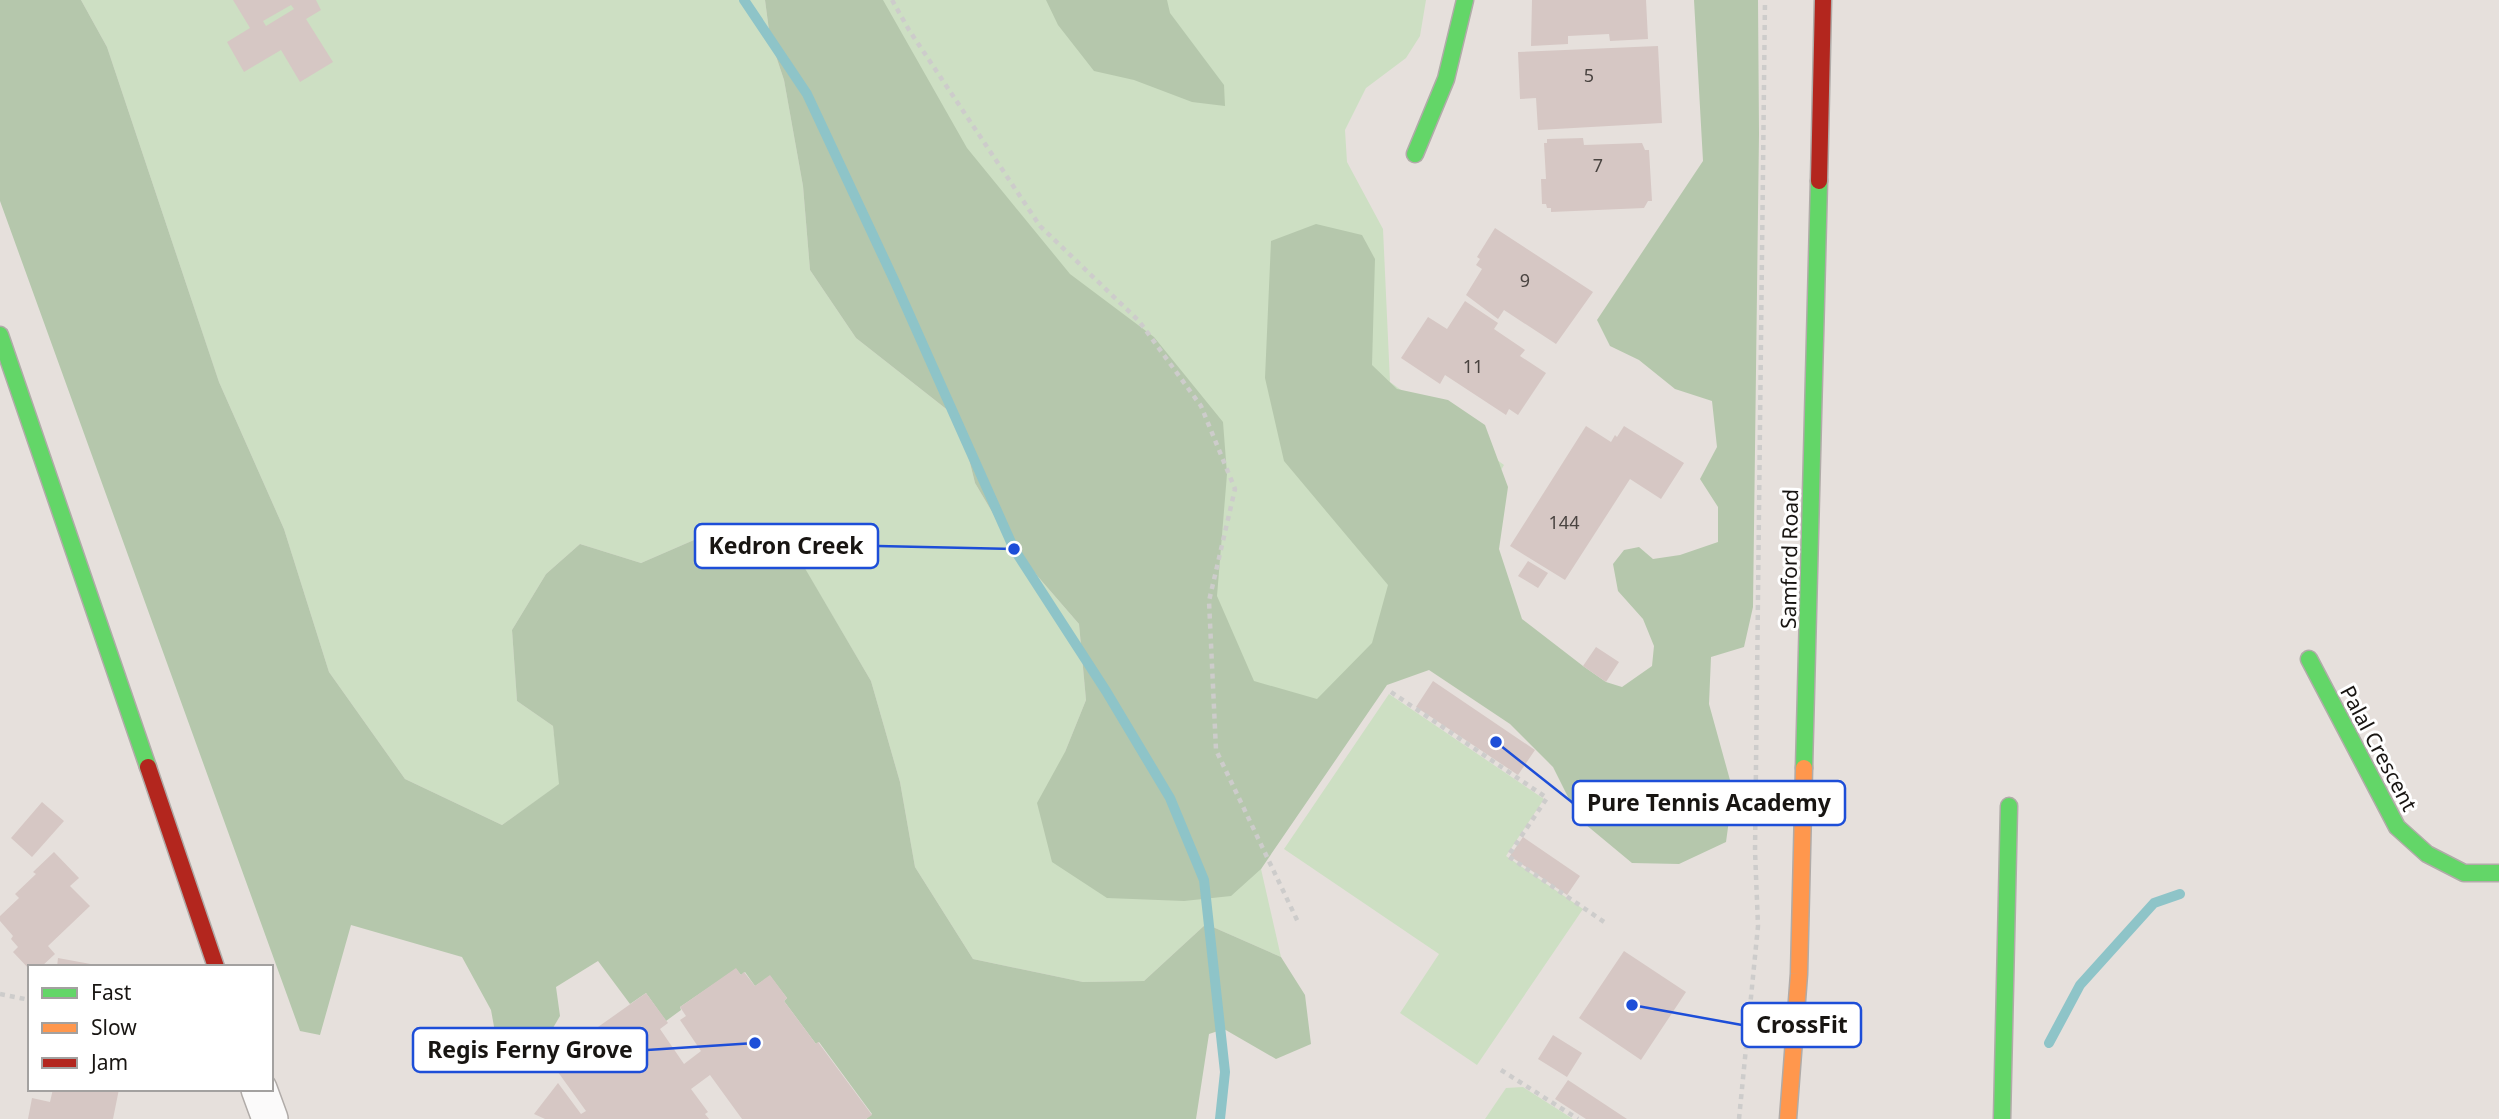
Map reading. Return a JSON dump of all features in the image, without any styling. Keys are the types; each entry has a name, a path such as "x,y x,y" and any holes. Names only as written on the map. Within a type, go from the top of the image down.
{"street":[{"path":"1415,154 1447,79 1465,0"},
{"name":"Samford Road","path":"1788,1119 1799,974 1823,0"},
{"path":"0,335 215,965"},
{"name":"Palal Crescent","path":"2309,659 2397,827 2427,855 2464,873 2499,873"},
{"path":"2002,1119 2009,806"},
{"path":"260,1091 270,1119"}],"path":[{"path":"892,0 909,30 1040,226 1139,321 1201,406 1235,489 1209,601 1216,750 1298,922"},
{"path":"1739,1119 1758,926 1755,851 1765,0"},
{"path":"1391,692 1547,798 1508,856 1607,925"},
{"path":"0,994 28,1000"},
{"path":"1501,1070 1578,1119"}],"green space":[{"path":"0,0 81,0 107,47 219,382 284,529 329,672 405,779 502,825 559,784 553,726 517,701 512,630 546,574 580,544 641,563 717,530 796,553 871,681 900,782 915,867 973,959 1083,982 1144,981 1206,924 1281,957 1305,995 1311,1044 1276,1059 1224,1029 1209,1034 1196,1119 866,1119 872,1114 819,1042 816,1044 784,1001 787,998 770,976 755,986 745,972 741,975 736,969 680,1007 681,1010 666,1021 646,993 630,1004 598,961 556,987 560,1016 550,1033 529,1046 513,1045 495,1032 491,1010 462,957 351,925 320,1035 300,1031 0,201"},
{"path":"81,0 765,0 770,38 784,80 803,186 810,270 856,338 959,419 975,483 1014,549 1079,624 1086,700 1065,752 1184,901 856,0 1426,0 1420,36 1406,58 1366,88 1345,130 1347,162 1383,229 1390,382 1504,465 1261,869 1281,957 1206,924 1144,981 1083,982 973,959 915,867 900,782 871,681 796,554 717,530 641,563 580,544 546,574 512,630 517,701 553,726 560,784 502,825 405,779 329,672 284,529 219,382 107,47"},
{"path":"765,0 883,0 967,148 1070,274 1154,337 1223,422 1227,474 1217,596 1254,681 1317,699 1372,643 1388,585 1284,461 1265,378 1271,241 1316,224 1362,235 1375,259 1372,365 1397,389 1448,400 1485,425 1508,487 1499,549 1522,619 1606,682 1622,687 1652,666 1654,646 1643,619 1618,591 1613,564 1624,550 1639,547 1653,559 1680,555 1718,542 1718,507 1700,479 1717,447 1712,401 1675,389 1639,360 1610,346 1597,320 1703,161 1694,0 1758,0 1759,134 1753,607 1744,647 1711,657 1709,704 1733,791 1726,842 1679,864 1632,863 1579,819 1553,767 1510,724 1429,670 1387,685 1261,869 1231,896 1184,901 1107,898 1052,862 1037,803 1065,752 1086,700 1079,624 1014,549 975,483 959,419 856,338 810,270 803,186 784,80 770,38"},
{"path":"1046,0 1167,0 1170,13 1224,85 1225,106 1192,102 1134,80 1094,71 1058,25"},
{"path":"1389,694 1544,799 1506,856 1583,909 1477,1065 1400,1013 1439,954 1284,849"},
{"path":"1523,1087 1573,1119 1485,1119 1506,1088"}],"building":[{"path":"233,0 316,0 321,10 306,19 333,62 300,82 281,50 244,72 227,42 250,28","holes":["291,5 294,9 266,26 263,21"]},
{"path":"1532,0 1646,0 1648,39 1610,41 1609,34 1568,36 1568,44 1531,46"},
{"path":"1658,46 1662,123 1538,130 1536,98 1520,99 1518,52"},
{"path":"1583,138 1584,145 1642,143 1645,150 1649,150 1652,201 1648,201 1644,208 1551,212 1551,208 1542,204 1541,179 1546,179 1544,143 1547,143 1547,139"},
{"path":"1495,228 1593,292 1556,344 1504,310 1498,319 1466,295 1482,269 1476,265 1480,259 1477,257"},
{"path":"1465,301 1498,323 1494,329 1525,350 1520,356 1546,373 1518,415 1509,409 1506,415 1445,375 1440,384 1401,358 1428,317 1447,329"},
{"path":"1586,426 1611,442 1624,426 1684,463 1661,499 1630,479 1565,580 1510,546"},
{"path":"1528,561 1548,573 1538,588 1518,576"},
{"path":"1596,647 1619,662 1606,682 1583,666"},
{"path":"1433,681 1535,750 1518,775 1416,707"},
{"path":"42,802 64,821 32,857 11,838"},
{"path":"1523,837 1580,876 1567,895 1510,856"},
{"path":"54,852 79,878 70,886 90,906 48,946 55,954 43,965 28,965 28,968 13,952 18,947 11,939 13,936 0,921 0,916 19,898 15,894 36,874 33,872"},
{"path":"1624,951 1686,992 1641,1060 1579,1018"},
{"path":"58,958 96,965 57,965"},
{"path":"736,968 741,975 744,972 755,986 770,975 787,998 784,1001 872,1115 866,1119 742,1119 710,1075 691,1089 708,1112 705,1114 709,1119 545,1119 534,1114 558,1083 581,1114 586,1111 550,1061 646,993 668,1023 660,1029 684,1064 701,1051 680,1020 686,1016 680,1007"},
{"path":"1553,1035 1582,1053 1567,1077 1538,1059"},
{"path":"1568,1080 1627,1119 1586,1119 1555,1099"},
{"path":"53,1091 119,1091 113,1119 28,1119 32,1098 50,1102"}],"waterway":[{"path":"744,0 807,94 895,282 1014,549 1106,691 1170,798 1204,880 1225,1072 1220,1119"},
{"path":"2049,1043 2080,985 2154,903 2180,894"}],"traffic: fast":[{"path":"1415,154 1446,79 1465,0"},
{"path":"1804,768 1819,181"},
{"path":"0,335 148,767"},
{"path":"2309,659 2397,827 2427,854 2464,873 2499,873"},
{"path":"2002,1119 2009,806"}],"traffic: slow":[{"path":"1788,1119 1799,974 1804,768"}],"traffic: jam":[{"path":"1819,181 1823,0"},
{"path":"148,767 215,965"}],"place":[{"name":"Kedron Creek","path":"1014,549"},
{"name":"Pure Tennis Academy","path":"1496,742"},
{"name":"CrossFit","path":"1632,1005"},
{"name":"Regis Ferny Grove","path":"755,1043"}]}
